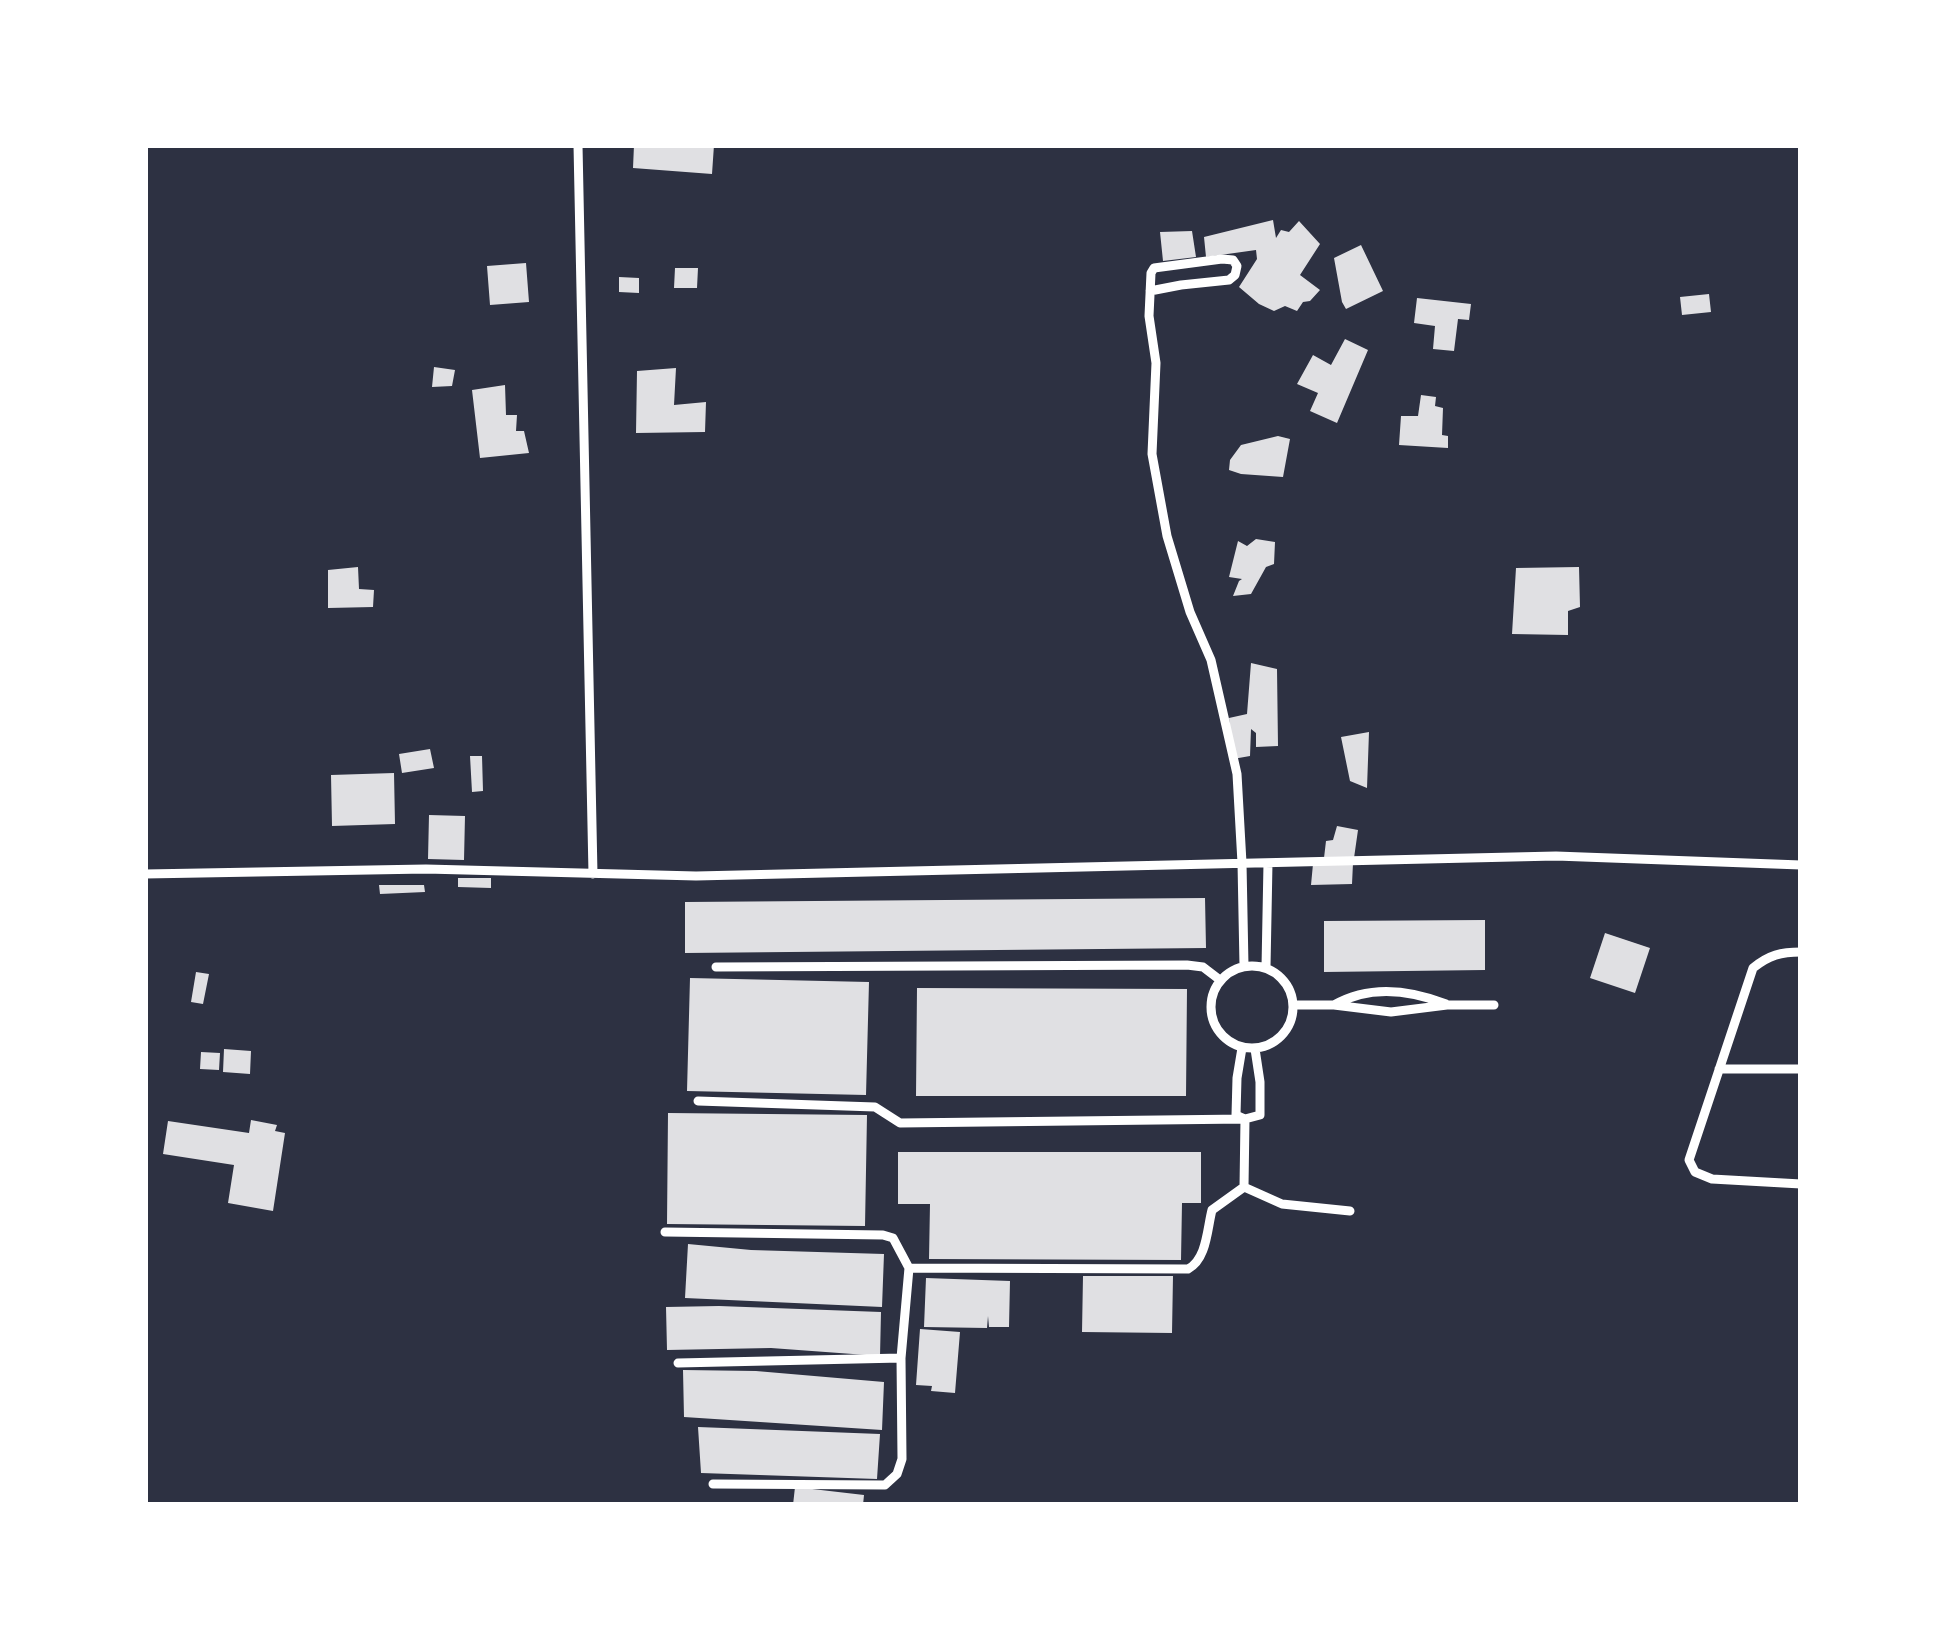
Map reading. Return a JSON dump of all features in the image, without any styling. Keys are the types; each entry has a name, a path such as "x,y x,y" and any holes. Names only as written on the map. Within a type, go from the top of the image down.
{"street":[{"path":"578,145 593,874"},
{"path":"1150,292 1229,280 1235,275 1236,266 1233,260 1222,259 1154,268 1151,273 1150,292 1149,316 1156,364 1152,454 1167,536 1190,612 1211,660 1237,774 1244,966"},
{"path":"145,874 414,869 696,876 1556,856 1801,865"},
{"path":"1266,967 1268,862"},
{"path":"1801,952 1779,952 1753,968 1689,1160 1695,1172 1712,1180 1801,1184"},
{"path":"716,967 1187,964 1203,967 1220,980"},
{"path":"1244,966 1266,967 1283,978 1290,990 1293,1016 1280,1039 1268,1046 1242,1048 1229,1042 1212,1020 1213,992 1231,971 1244,966"},
{"path":"1334,1005 1352,994 1378,991 1424,995 1448,1005"},
{"path":"1294,1005 1391,1012 1494,1004"},
{"path":"1242,1048 1236,1114 1245,1119"},
{"path":"698,1101 875,1107 900,1123 1245,1119 1260,1115 1255,1049"},
{"path":"1720,1069 1801,1069"},
{"path":"1244,1187 1245,1119"},
{"path":"1244,1187 1282,1204 1350,1211"},
{"path":"909,1268 1188,1268 1196,1266 1201,1258 1212,1210 1244,1187"},
{"path":"665,1232 883,1235 893,1238 909,1268 901,1358 902,1459 897,1474 885,1486 713,1484"},
{"path":"678,1363 901,1358"}],"building":[{"path":"634,145 714,145 712,174 633,168"},
{"path":"1273,220 1276,238 1281,230 1289,232 1299,221 1320,244 1300,275 1320,290 1297,311 1285,306 1274,311 1239,287 1257,259 1256,250 1206,257 1204,237"},
{"path":"1192,231 1196,257 1163,261 1160,232"},
{"path":"1361,245 1383,291 1346,309 1334,258"},
{"path":"526,263 529,302 490,305 487,266"},
{"path":"675,268 698,268 697,288 674,288"},
{"path":"619,277 639,278 639,293 619,292"},
{"path":"1709,294 1711,312 1682,315 1680,297"},
{"path":"1417,298 1471,304 1469,320 1458,319 1454,351 1433,349 1435,326 1414,323"},
{"path":"1345,339 1368,350 1337,423 1310,411 1318,393 1297,384 1313,355 1331,365"},
{"path":"434,367 455,370 452,386 432,387"},
{"path":"676,368 674,405 706,402 705,432 636,433 637,371"},
{"path":"505,385 506,415 517,415 516,431 524,431 529,453 480,458 472,390"},
{"path":"1421,395 1436,397 1435,406 1443,408 1442,435 1448,436 1448,448 1399,445 1401,416 1418,416"},
{"path":"1278,436 1290,439 1283,477 1229,470 1230,460 1241,445"},
{"path":"1256,539 1275,542 1274,564 1266,567 1251,594 1233,596 1242,579 1229,577 1238,541 1247,546"},
{"path":"358,567 359,589 374,590 373,607 328,608 328,570"},
{"path":"1579,567 1580,607 1568,611 1568,635 1512,634 1516,568"},
{"path":"1251,663 1277,669 1278,746 1256,747 1256,733 1251,729 1250,756 1233,759 1229,718 1247,714"},
{"path":"1369,732 1367,788 1350,781 1341,737"},
{"path":"430,749 434,768 402,773 399,754"},
{"path":"470,756 482,756 483,791 472,792"},
{"path":"394,773 395,824 332,826 331,775"},
{"path":"429,815 465,816 464,860 428,859"},
{"path":"1337,826 1358,830 1354,858 1324,858 1326,841 1333,840"},
{"path":"1353,863 1352,884 1311,885 1313,864"},
{"path":"458,878 491,878 491,888 458,887"},
{"path":"379,885 424,885 425,892 380,894"},
{"path":"1205,898 1206,948 685,953 685,902"},
{"path":"1485,920 1485,970 1324,972 1324,921"},
{"path":"1605,933 1650,948 1635,993 1590,978"},
{"path":"196,972 209,974 203,1004 191,1002"},
{"path":"690,978 869,982 866,1095 687,1091"},
{"path":"917,988 1187,989 1186,1096 916,1096"},
{"path":"224,1049 251,1051 250,1074 223,1072"},
{"path":"201,1052 220,1053 219,1070 200,1069"},
{"path":"668,1113 867,1115 865,1226 667,1224"},
{"path":"251,1120 277,1125 275,1131 285,1133 273,1211 228,1203 234,1165 163,1154 168,1121 249,1133"},
{"path":"898,1152 1201,1152 1201,1203 1182,1203 1181,1260 929,1259 930,1204 898,1204"},
{"path":"688,1244 884,1254 882,1307 685,1298"},
{"path":"1083,1276 1173,1276 1172,1333 1082,1332"},
{"path":"926,1278 1010,1281 1009,1327 989,1327 988,1316 987,1328 924,1327"},
{"path":"666,1307 881,1312 880,1356 771,1348 667,1350"},
{"path":"920,1329 960,1332 955,1393 916,1385"},
{"path":"683,1370 756,1371 884,1382 882,1430 684,1417"},
{"path":"698,1427 880,1434 877,1479 701,1473"},
{"path":"795,1487 864,1495 863,1505 793,1505"}]}
